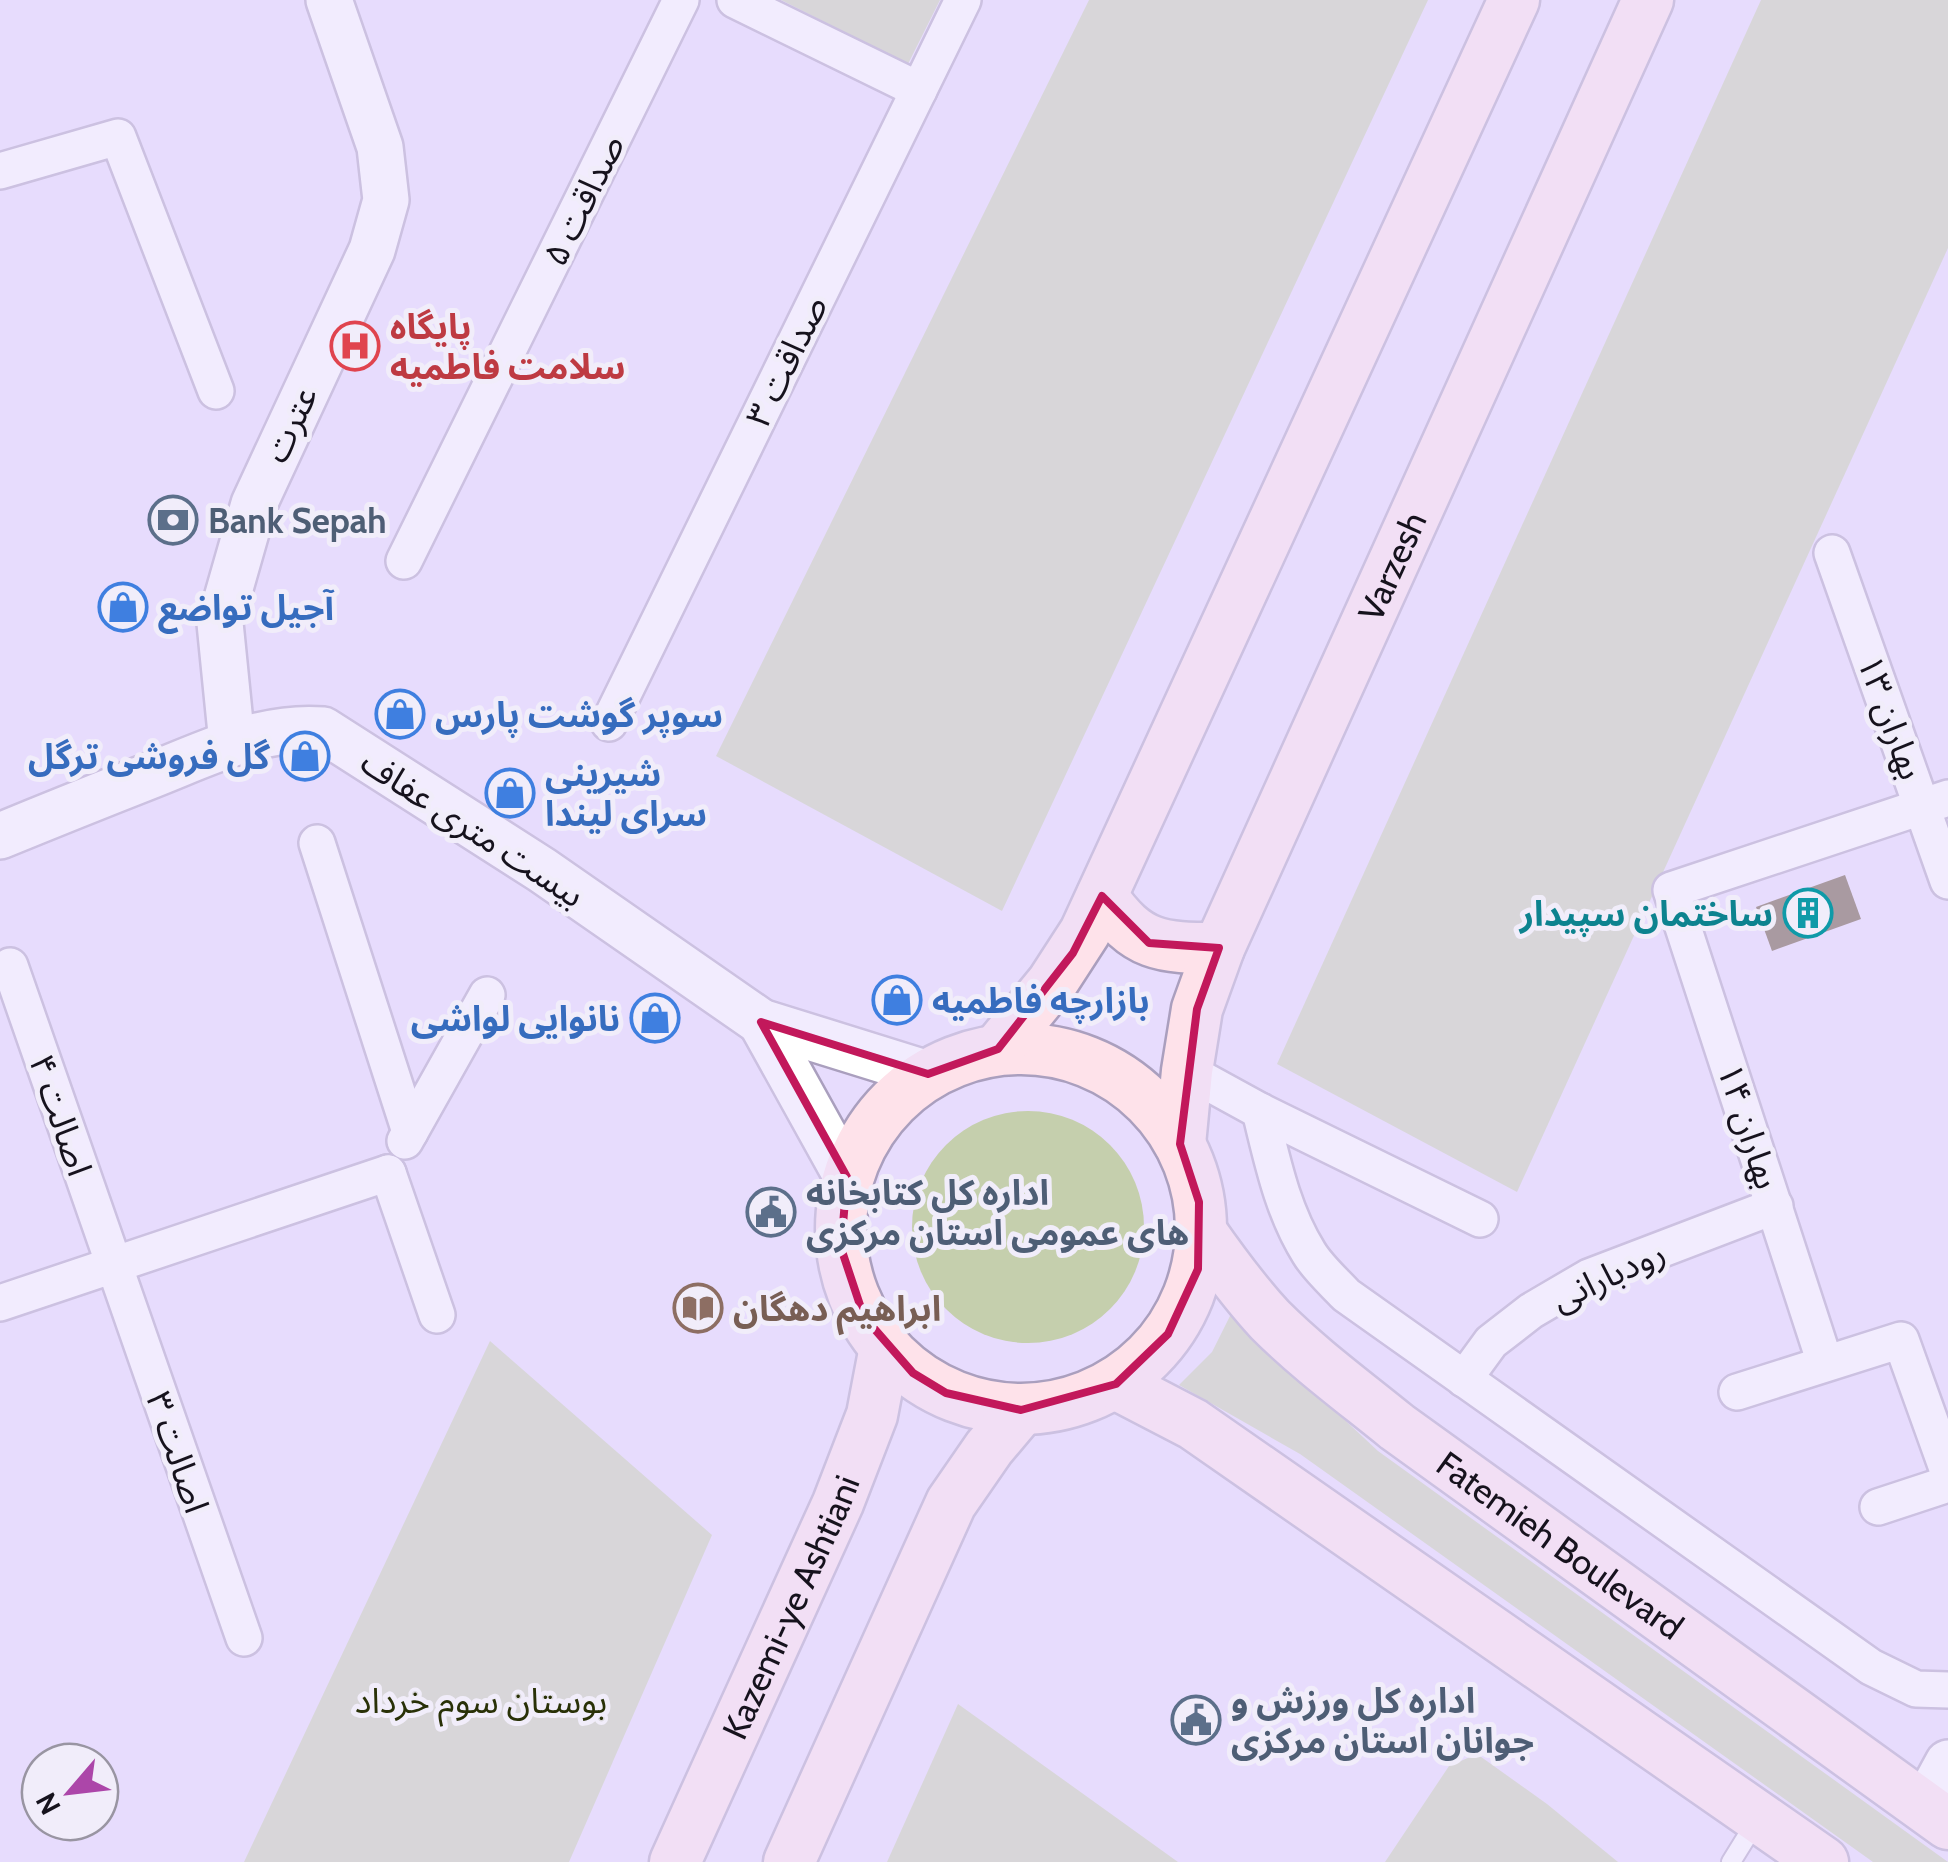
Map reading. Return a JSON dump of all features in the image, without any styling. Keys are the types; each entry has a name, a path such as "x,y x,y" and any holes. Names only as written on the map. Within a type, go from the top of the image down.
{"main road":[{"path":"998,1049 1073,953 1102,896 1514,0"},
{"name":"Varzesh","path":"1180,1144 1197,1008 1219,948 1648,0"},
{"path":"1102,896 1118,921 1150,942 1180,948 1219,948"},
{"path":"1034,1048 1070,1055 1103,1068 1134,1088 1160,1114 1180,1144 1199,1202 1202,1233 1198,1269 1186,1303 1168,1334 1144,1362 1116,1384 1054,1408 982,1406 946,1394 913,1373 884,1347 864,1317 849,1284 841,1248 841,1212 848,1177 860,1146 878,1117 901,1093 928,1074 961,1058 998,1049 1034,1048"},
{"name":"Fatemieh Boulevard","path":"1202,1233 1269,1318 1383,1416 1936,1816"},
{"name":"Kazemi-ye Ashtiani","path":"675,1862 838,1503 872,1415 884,1347"},
{"path":"1116,1384 1193,1424 1823,1862"},
{"path":"789,1862 951,1503 1020,1410"}],"street":[{"name":"عترت","path":"232,743 220,622 254,504 372,250 386,200 380,147 329,0"},
{"name":"صداقت ۵","path":"404,561 682,0"},
{"path":"736,0 920,90"},
{"name":"صداقت ۳","path":"609,723 964,0"},
{"path":"0,171 118,138 216,391"},
{"name":"بهاران ۱۳","path":"1832,553 1936,802 1948,881"},
{"name":"بیست متری عفاف","path":"0,836 232,743 275,731 323,730 542,870 761,1022 928,1074"},
{"name":"بهاران ۱۴","path":"1825,1362 1671,890 1936,802"},
{"path":"317,843 410,1132"},
{"name":"اصالت ۴","path":"10,966 112,1265"},
{"path":"0,1302 388,1173 487,995"},
{"path":"761,1022 848,1177"},
{"path":"1187,1071 1480,1219"},
{"path":"1260,1111 1277,1180 1296,1228 1310,1256 1346,1295 1872,1667 1916,1688 1948,1690"},
{"path":"388,1173 437,1316"},
{"name":"رودبارانی","path":"1464,1379 1491,1342 1532,1311 1589,1278 1775,1206"},
{"name":"اصالت ۳","path":"112,1265 244,1638"},
{"path":"1737,1392 1901,1340 1948,1471"},
{"path":"1878,1507 1948,1484"},
{"path":"1936,1816 1948,1763"}],"lane":[{"path":"1731,1862 1759,1816"}],"highlighted area":[{"path":"1102,896 1149,943 1219,948 1197,1009 1180,1144 1199,1202 1198,1269 1168,1334 1116,1384 1021,1410 946,1393 913,1373 864,1317 841,1248 847,1177 761,1022 928,1074 998,1049 1073,953"}],"green space":[{"path":"781,0 940,0 908,64"},
{"path":"1089,0 1428,0 1002,911 716,756"},
{"path":"1761,0 1948,0 1948,248 1517,1192 1277,1064"},
{"path":"1028,1111 1072,1120 1110,1145 1135,1183 1144,1227 1135,1271 1110,1309 1072,1334 1028,1343 984,1334 946,1309 921,1271 912,1227 921,1183 946,1145 984,1120"},
{"path":"1231,1314 1378,1451 1948,1862 1873,1862 1300,1454 1179,1385 1212,1352"},
{"name":"بوستان سوم خرداد","path":"490,1341 712,1535 569,1862 244,1862"},
{"path":"958,1704 1178,1862 887,1862"},
{"path":"1477,1754 1618,1862 1385,1862 1449,1766"}],"building":[{"name":"ساختمان سپیدار","path":"1845,875 1861,919 1772,951 1756,907"}],"place":[{"name":"پایگاه سلامت فاطمیه","path":"355,346"},
{"name":"Bank Sepah","path":"173,520"},
{"name":"آجیل تواضع","path":"123,607"},
{"name":"سوپر گوشت پارس","path":"400,714"},
{"name":"گل فروشی ترگل","path":"305,756"},
{"name":"شیرینی سرای لیندا","path":"510,793"},
{"name":"ساختمان سپیدار","path":"1808,913"},
{"name":"بازارچه فاطمیه","path":"897,1000"},
{"name":"نانوایی لواشی","path":"655,1018"},
{"name":"اداره کل کتابخانه های عمومی استان مرکزی","path":"771,1212"},
{"name":"ابراهیم دهگان","path":"698,1308"},
{"name":"اداره کل ورزش و جوانان استان مرکزی","path":"1196,1720"}]}
